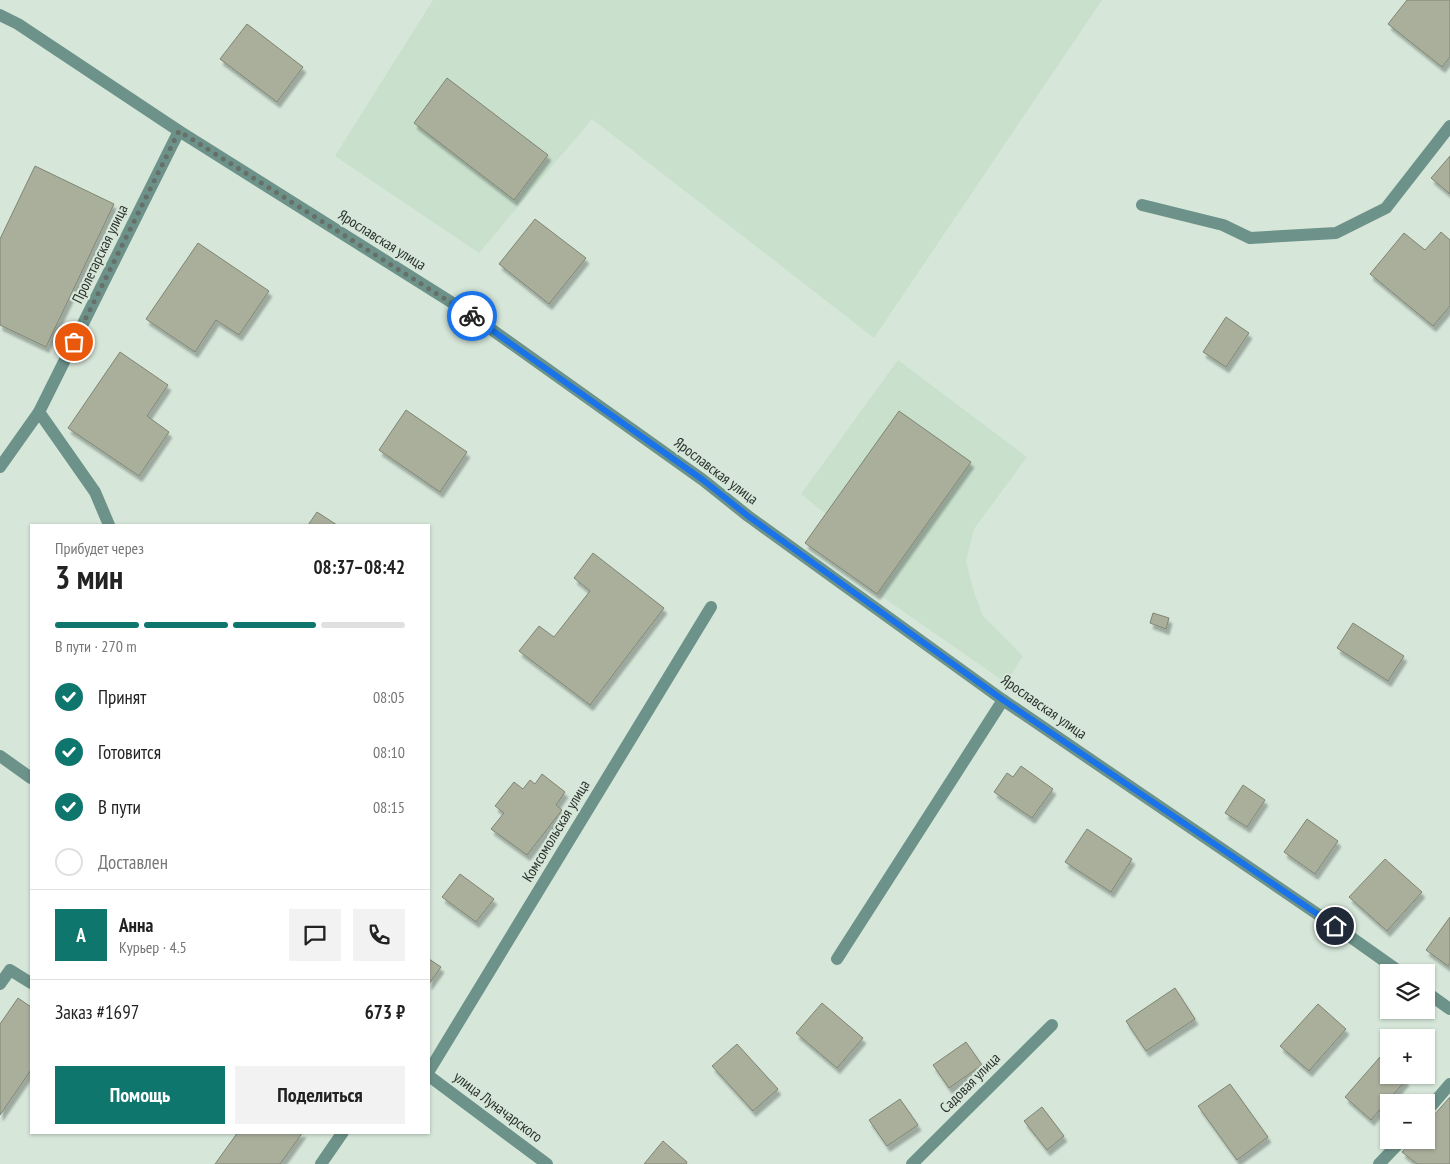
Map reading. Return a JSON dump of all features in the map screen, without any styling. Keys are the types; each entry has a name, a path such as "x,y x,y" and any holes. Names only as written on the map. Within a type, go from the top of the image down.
{"street":[{"name":"Ярославская улица","path":"0,15 18,24 179,131 467,312 703,480 748,516 1003,700 1389,964"},
{"path":"1142,205 1223,225 1250,238 1336,233 1386,208 1450,126"},
{"name":"Пролетарская улица","path":"0,466 39,412 179,131"},
{"path":"39,412 95,492 109,524"},
{"name":"Комсомольская улица","path":"430,1069 711,607"},
{"path":"837,959 1003,700"},
{"path":"0,756 30,777"},
{"path":"0,984 10,970 30,982"},
{"path":"1435,998 1450,1009"},
{"name":"Садовая улица","path":"912,1164 1052,1025"},
{"name":"улица Луначарского","path":"430,1077 547,1164"},
{"path":"1435,1102 1450,1084"},
{"path":"321,1164 342,1134"},
{"path":"1379,1164 1393,1149"}],"shaded area":[{"path":"433,0 1102,0 874,338 592,119 479,253 335,156"},
{"path":"898,360 1027,457 974,529 966,561 974,592 983,616 1023,656 1006,683 805,543 826,514 801,494"}],"building":[{"path":"1407,0 1450,0 1450,57 1442,67 1388,24"},
{"path":"247,24 303,67 277,102 220,59"},
{"path":"447,78 548,155 514,200 414,123"},
{"path":"1450,156 1450,194 1431,178"},
{"path":"35,166 114,204 46,347 0,325 0,239"},
{"path":"535,219 586,258 549,304 499,264"},
{"path":"1441,232 1450,240 1450,306 1433,326 1370,274 1404,233 1425,250"},
{"path":"198,243 269,291 239,335 216,320 195,352 146,319"},
{"path":"1226,317 1249,333 1226,367 1203,352"},
{"path":"120,352 168,385 147,416 169,432 139,476 68,428"},
{"path":"406,410 467,452 440,492 379,450"},
{"path":"899,411 971,462 877,594 805,543"},
{"path":"317,512 335,524 309,524"},
{"path":"593,553 664,608 590,705 519,651 539,626 554,637 590,591 574,578"},
{"path":"1153,613 1169,618 1166,629 1150,623"},
{"path":"1353,623 1404,656 1388,681 1337,648"},
{"path":"1021,766 1053,789 1032,818 994,792 1007,773 1013,777"},
{"path":"542,774 565,792 556,805 562,810 527,855 491,829 504,813 495,806 514,782 523,789 530,780 535,784"},
{"path":"1243,785 1265,800 1247,827 1225,813"},
{"path":"1307,819 1338,841 1315,874 1284,852"},
{"path":"1087,829 1132,859 1111,892 1065,862"},
{"path":"1385,859 1422,892 1387,931 1349,897"},
{"path":"460,874 494,899 476,922 442,897"},
{"path":"1450,917 1450,963 1448,966 1426,950"},
{"path":"430,960 441,967 430,983"},
{"path":"1175,988 1195,1019 1146,1051 1126,1021"},
{"path":"18,998 30,1006 30,1071 0,1115 0,1024"},
{"path":"822,1003 863,1038 837,1068 796,1033"},
{"path":"1318,1004 1346,1029 1309,1071 1280,1046"},
{"path":"966,1042 982,1065 949,1088 933,1065"},
{"path":"737,1044 778,1089 753,1111 712,1066"},
{"path":"1380,1057 1380,1084 1402,1084 1394,1094 1380,1094 1380,1110 1371,1120 1345,1097"},
{"path":"1230,1084 1268,1137 1237,1160 1198,1106"},
{"path":"1450,1097 1450,1164 1417,1164 1402,1152 1405,1149 1435,1149 1435,1114"},
{"path":"900,1099 918,1125 887,1146 869,1120"},
{"path":"1042,1107 1064,1136 1047,1150 1024,1121"},
{"path":"237,1134 302,1134 280,1164 215,1164"},
{"path":"663,1141 687,1162 686,1164 644,1164"}],"way so far":[{"path":"74,342 179,131 472,316"}],"route":[{"path":"472,316 703,480 748,516 1003,700 1335,926"}]}
